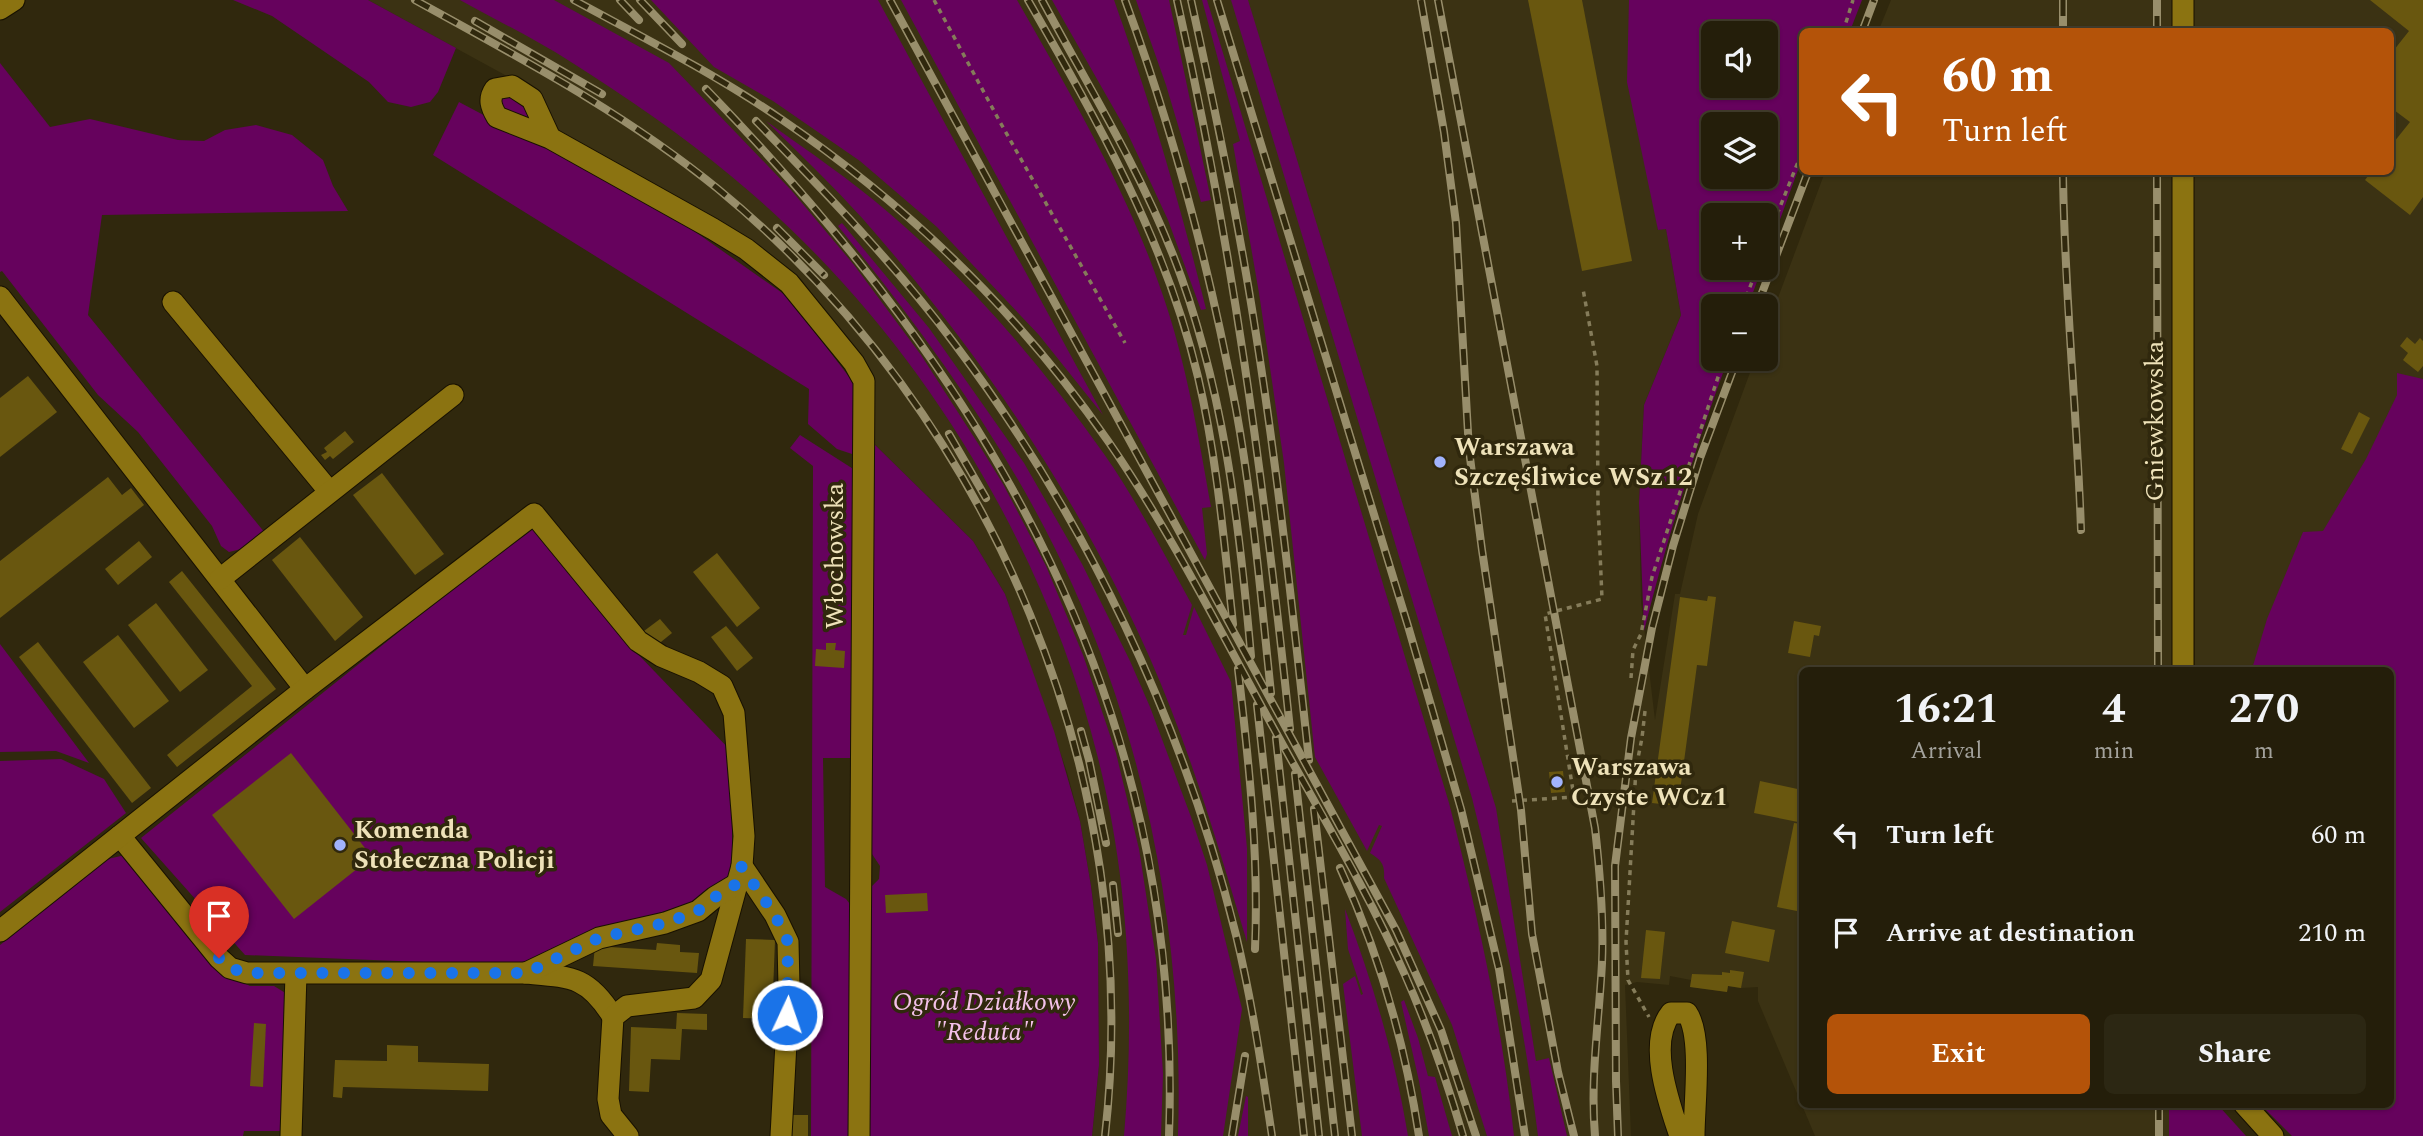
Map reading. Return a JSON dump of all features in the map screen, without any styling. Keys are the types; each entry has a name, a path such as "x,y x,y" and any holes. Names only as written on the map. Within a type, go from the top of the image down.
{"street":[{"path":"0,9 14,0"},
{"path":"2183,0 2183,28"},
{"name":"Włochowska","path":"550,138 713,229 769,267 789,283 854,363 864,381 859,1136"},
{"name":"Gniewkowska","path":"2183,175 2183,667"},
{"path":"0,297 305,689"},
{"path":"173,302 329,491"},
{"path":"220,579 453,395"},
{"path":"0,931 305,689 534,514 638,641 661,656 699,672 722,686 734,713 744,836 738,876 711,980 694,998 626,1006 613,1017"},
{"path":"120,836 230,968 247,973 296,974 526,973 570,977 592,989 613,1017 608,1099 611,1115 628,1136"},
{"path":"526,973 599,938 665,923 698,911 738,876"},
{"path":"738,876 775,915 788,942 789,987 781,1136"},
{"path":"291,1136 296,974"},
{"path":"1680,1136 1662,1081 1662,1041 1666,1019 1671,1013 1686,1013 1692,1021 1696,1040 1694,1136"},
{"path":"2248,1108 2273,1136"}],"path":[{"path":"934,0 1125,343"},
{"path":"1844,28 1853,0"},
{"path":"1778,212 1799,160"},
{"path":"1513,802 1574,797 1545,614 1602,599 1597,366 1583,289"},
{"path":"1631,678 1633,650 1641,634 1652,577 1720,371"},
{"path":"1645,711 1636,768 1626,942 1628,980 1662,1041"}],"shaded area":[{"path":"368,0 1630,0 1658,230 1666,228 1681,315 1644,405 1639,503 1641,602 1655,720 1675,594 1680,594 1698,514 1751,371 1778,371 1778,298 1824,175 2175,175 2175,667 1799,667 1799,1098 1758,1001 1758,987 1728,986 1727,992 1690,987 1691,980 1670,976 1669,985 1637,982 1625,985 1631,1136 1092,1136 1099,1065 1098,943 1091,886 1080,821 1067,772 1005,594 973,541 870,440 863,365 801,279 709,217 553,128 525,86"},
{"path":"1891,0 2175,0 2175,28 1880,28"},
{"path":"2194,0 2423,0 2423,979 2394,707 2394,667 2195,667 2194,175 2394,175 2394,28 2194,28"},
{"path":"1803,1108 2169,1108 2169,1136 1815,1136"}],"green space":[{"path":"233,0 368,0 456,48 438,92 430,102 411,107 388,102 369,82 272,16"},
{"path":"460,0 554,0 669,63 791,190 854,265 921,355 979,445 1003,484 1046,566 1083,655 1116,753 1139,849 1156,959 1163,1074 1161,1136 1124,1136 1129,1041 1127,946 1117,851 1098,758 1074,675 1042,594 1004,515 960,438 910,365 855,297 795,234 731,176 673,131 592,75 544,45"},
{"path":"651,0 878,0 1103,415 1039,335 937,227 860,161 773,101 714,67"},
{"path":"901,0 1017,0 1077,106 1114,178 1147,252 1178,343 1211,507 1202,508 1207,554 1205,560"},
{"path":"1052,0 1114,0 1164,153 1206,309 1201,310 1168,220 1126,130"},
{"path":"1136,0 1169,0 1211,200 1201,202 1166,85"},
{"path":"1202,0 1207,0 1449,803 1488,968 1514,1136 1487,1136 1452,1025 1384,878 1383,866 1380,860 1370,853 1382,826 1379,825 1367,851 1315,757 1284,463 1259,293 1233,144 1240,141"},
{"path":"1231,0 1248,0 1496,808 1536,1061 1549,1058 1567,1136 1538,1136 1510,966 1472,798"},
{"path":"1629,0 1862,0 1851,28 1799,28 1799,167 1778,225 1778,203 1701,203 1701,280 1758,280 1752,294 1701,294 1701,371 1724,371 1682,494 1644,631 1639,503 1644,405 1681,315 1666,229 1658,230 1627,82"},
{"path":"0,63 50,127 90,119 178,140 204,141 225,130 256,125 292,135 323,160 333,186 348,211 102,215 88,315 265,533 241,549 229,552 221,546 212,526 138,432 98,395 2,271 0,272"},
{"path":"503,94 522,94 540,126 500,108"},
{"path":"459,102 667,212 788,297 856,386 858,456 837,449 808,424 809,389 433,155"},
{"path":"766,121 875,201 977,297 1056,389 1104,454 1139,509 1192,605 1183,635 1186,635 1194,607 1231,682 1247,848 1247,942 1202,797 1164,691 1121,597 1058,482 986,373 906,269 851,206"},
{"path":"842,223 929,328 1024,463 1082,564 1150,707 1207,865 1242,1009 1223,1136 1178,1136 1175,994 1168,924 1156,854 1141,784 1122,716 1099,649 1072,584 1049,536 996,443 904,310 838,226"},
{"path":"2397,373 2423,379 2423,1136 2292,1136 2264,1108 2394,1108 2394,667 2253,667 2267,619 2303,532 2323,531 2366,459 2397,395"},
{"path":"800,435 858,472 856,615 851,616 851,758 823,758 825,887 846,899 856,912 852,1136 811,1136 813,466 790,448"},
{"name":"Ogród Działkowy \"Reduta\"","path":"870,440 973,541 1005,594 1054,731 1080,821 1098,943 1099,1065 1092,1136 868,1136 869,889 879,879 880,866 870,851"},
{"path":"533,525 632,648 732,752 732,874 696,901 588,936 523,966 245,955 141,838"},
{"path":"0,644 89,763 56,751 0,752"},
{"path":"61,759 104,779 126,813 0,912 0,761"},
{"path":"125,855 223,973 250,986 274,986 287,994 283,1131 244,1131 243,1136 0,1136 0,945 108,859"},
{"path":"1345,909 1382,1021 1408,1136 1362,1136 1343,984 1355,976 1361,995 1363,994 1348,949"},
{"path":"1404,1000 1428,1076 1435,1077 1452,1136 1429,1136 1401,1002"},
{"path":"1246,1096 1248,1136 1238,1136"},
{"path":"2169,1108 2221,1108 2246,1136 2169,1136"}],"building":[{"path":"1528,0 1582,0 1632,261 1582,271"},
{"path":"2370,0 2423,0 2423,197 2410,215 2365,180 2369,175 2394,175 2394,142 2410,122 2394,110 2394,50 2409,31"},
{"path":"2407,337 2415,344 2420,338 2423,341 2423,366 2418,372 2403,360 2408,353 2400,346"},
{"path":"28,376 57,412 0,457 0,398"},
{"path":"2359,412 2370,418 2352,454 2341,449"},
{"path":"345,431 354,442 333,459 330,456 325,460 321,455 327,452 324,448"},
{"name":"Warszawa Szczęśliwice WSz12","path":"1446,457 1443,465 1436,466 1436,458"},
{"path":"382,473 444,554 415,575 353,495"},
{"path":"108,477 122,495 131,488 144,505 0,618 0,561"},
{"path":"300,537 363,617 335,641 272,560"},
{"path":"139,541 152,557 118,585 105,569"},
{"path":"717,553 760,608 737,627 693,572"},
{"path":"182,571 276,689 177,767 167,755 252,686 169,582"},
{"path":"1708,596 1716,597 1707,666 1697,665 1678,806 1652,803 1680,597 1707,601"},
{"path":"156,603 208,670 180,692 128,625"},
{"path":"660,619 672,633 656,646 644,631"},
{"path":"1794,621 1821,626 1819,636 1814,635 1810,657 1788,653"},
{"path":"726,626 753,658 737,671 711,637"},
{"path":"118,635 169,701 134,728 83,662"},
{"path":"38,642 151,788 132,803 19,657"},
{"path":"826,643 836,643 835,650 845,651 844,668 815,666 816,649 826,650"},
{"path":"291,753 372,857 294,919 212,815"},
{"name":"Warszawa Czyste WCz1","path":"1563,771 1565,792 1551,793 1549,772"},
{"path":"1760,781 1799,789 1798,822 1754,813"},
{"path":"1794,823 1799,824 1799,911 1777,907"},
{"path":"927,893 928,911 886,913 885,895"},
{"path":"1732,921 1775,930 1769,962 1725,953"},
{"path":"1646,930 1665,932 1660,979 1641,978"},
{"path":"746,939 775,940 772,1019 743,1018"},
{"path":"657,943 680,945 680,952 699,953 697,973 593,966 595,946 656,950"},
{"path":"1730,970 1744,972 1741,988 1728,986 1727,992 1690,987 1692,974 1722,975 1722,972 1730,973"},
{"path":"677,1013 707,1014 707,1030 682,1029 680,1060 651,1059 649,1092 629,1091 631,1027 676,1029"},
{"path":"254,1023 266,1024 263,1087 250,1086"},
{"path":"387,1045 418,1046 418,1062 489,1064 488,1091 343,1087 342,1098 333,1097 335,1060 387,1061"},
{"path":"789,1115 808,1115 808,1136 789,1136"}],"railway":[{"path":"415,0 609,111 683,161 718,189 816,280 901,383 972,495 1030,614 1073,740 1100,870 1111,1003 1105,1136"},
{"path":"574,0 731,87 781,119 874,188 918,226 1000,306 1074,394 1132,477 1176,550 1361,885 1422,1014 1463,1136"},
{"path":"620,0 639,20"},
{"path":"640,0 682,44"},
{"path":"890,0 1396,930 1441,1030 1476,1136"},
{"path":"1028,0 1104,136 1168,278 1198,377 1210,438 1233,624"},
{"path":"1042,0 1144,189 1173,255 1190,303 1205,353 1226,452 1241,554 1251,656"},
{"path":"1125,0 1175,151 1226,357 1247,480 1271,693"},
{"path":"1177,0 1197,91 1230,272 1269,545 1290,729"},
{"path":"1191,0 1226,164 1255,328 1278,490 1309,760"},
{"path":"1217,0 1408,626 1461,809 1499,969 1525,1136"},
{"path":"1421,0 1444,132 1456,223 1469,450 1521,810 1532,934 1558,1072 1574,1136"},
{"path":"1438,0 1595,828 1602,946 1594,1071 1595,1136"},
{"path":"1864,28 1874,0"},
{"path":"2063,0 2063,28"},
{"path":"2157,0 2157,28"},
{"path":"475,21 602,94"},
{"path":"706,89 809,202 902,318 983,439 1051,564 1105,696 1143,834 1165,981 1169,1136"},
{"path":"756,121 883,256 954,343 1002,410 1046,479 1125,625 1188,777 1214,856 1247,985 1272,1136"},
{"path":"1762,294 1807,175"},
{"path":"2063,175 2081,530"},
{"path":"2157,175 2158,667"},
{"path":"777,228 824,275"},
{"path":"1618,1136 1615,866 1631,738 1652,628 1673,546 1700,458 1733,371"},
{"path":"949,434 986,498"},
{"path":"1238,669 1254,844 1255,949"},
{"path":"1257,705 1304,1136"},
{"path":"1081,731 1106,843"},
{"path":"1276,738 1319,1136"},
{"path":"1295,774 1335,1136"},
{"path":"1314,809 1352,1136"},
{"path":"1340,868 1367,933 1389,999 1419,1136"},
{"path":"1113,885 1118,933"},
{"path":"1232,1136 1245,1056"},
{"path":"2159,1108 2159,1136"}],"place":[{"name":"Warszawa Szczęśliwice WSz12","path":"1440,462"},
{"name":"Warszawa Czyste WCz1","path":"1557,782"},
{"name":"Komenda Stołeczna Policji","path":"340,845"}],"route":[{"path":"219,958 230,968 247,973 526,973 599,938 665,923 698,911 735,885 741,866 775,915 788,942 787,1015"}]}
